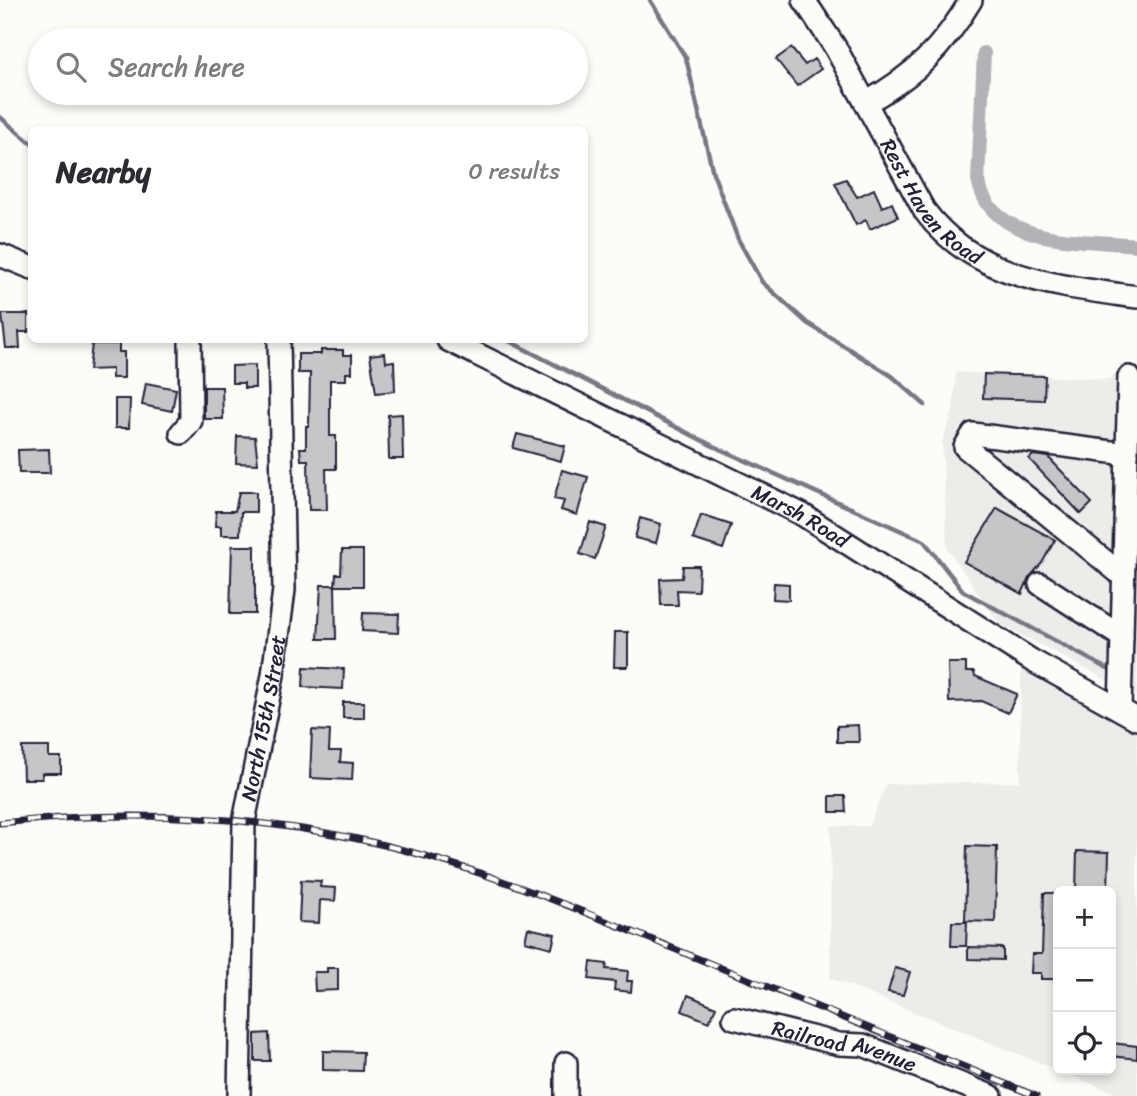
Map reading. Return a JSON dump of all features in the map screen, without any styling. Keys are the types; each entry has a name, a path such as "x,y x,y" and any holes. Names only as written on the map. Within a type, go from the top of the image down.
{"street":[{"name":"Rest Haven Road","path":"804,0 866,103 924,210 938,229 959,248 982,262 1026,279 1137,297"},
{"path":"866,103 905,80 949,37 971,0"},
{"path":"0,255 28,266"},
{"path":"181,433 191,421 190,343"},
{"name":"North 15th Street","path":"239,1096 244,822 273,676 284,590 279,343"},
{"name":"Marsh Road","path":"454,343 803,515 1031,660 1128,714"},
{"path":"1128,714 1122,637 1128,587 1129,377"},
{"path":"1127,454 973,434 965,447 1128,587"},
{"path":"1040,584 1122,637"},
{"name":"Railroad Avenue","path":"734,1017 839,1044 863,1045 991,1096"},
{"path":"566,1063 566,1096"}],"shaded area":[{"path":"1137,368 1137,696 999,623 947,548 942,442 953,412 956,372 1109,379 1120,369"},
{"path":"1021,666 1137,731 1137,1096 1122,1096 1070,1075 1116,1075 1116,886 1053,886 1053,1068 830,978 831,826 869,826 886,784 1020,782"}],"building":[{"path":"791,48 805,65 814,59 821,69 797,86 776,59"},
{"path":"846,179 857,197 874,189 882,207 892,203 898,217 870,229 866,220 856,225 835,183"},
{"path":"2,314 28,314 28,332 19,332 20,348 6,348"},
{"path":"92,344 119,344 119,352 124,352 124,378 112,378 112,369 89,370"},
{"path":"321,350 343,350 343,355 352,355 352,373 346,373 346,380 330,380 330,436 336,436 336,469 326,469 327,510 309,510 308,460 301,460 300,448 306,448 306,426 309,426 310,373 298,373 298,354 321,354"},
{"path":"385,353 386,362 394,361 395,391 376,393 370,355"},
{"path":"255,365 255,388 244,388 244,383 232,383 232,366"},
{"path":"984,374 1045,376 1044,400 983,398"},
{"path":"146,383 176,389 172,411 142,405"},
{"path":"204,387 222,387 223,419 204,419"},
{"path":"115,399 130,399 129,428 115,428"},
{"path":"402,414 403,459 389,459 388,415"},
{"path":"517,434 565,446 561,461 513,448"},
{"path":"237,436 255,437 258,464 236,463"},
{"path":"49,449 50,473 19,473 18,450"},
{"path":"1033,455 1048,457 1092,503 1081,514 1029,459"},
{"path":"562,470 588,477 577,515 561,510 564,501 554,499"},
{"path":"239,492 256,492 256,512 241,512 240,535 221,535 221,526 215,526 216,511 235,511"},
{"path":"997,508 1055,540 1042,563 1029,578 1022,594 964,562"},
{"path":"701,515 731,525 723,549 693,539"},
{"path":"640,518 661,524 656,543 635,538"},
{"path":"590,522 606,527 595,559 580,554"},
{"path":"232,546 255,546 255,614 230,614"},
{"path":"342,550 363,550 363,586 335,586 336,574 341,574"},
{"path":"683,566 699,566 698,591 677,590 678,605 661,605 660,579 682,578"},
{"path":"774,583 789,584 789,600 773,599"},
{"path":"321,585 335,585 336,639 318,639"},
{"path":"363,613 399,614 398,633 362,631"},
{"path":"615,632 628,632 628,667 614,667"},
{"path":"948,663 966,663 966,672 974,672 975,676 1017,694 1008,713 981,701 949,702"},
{"path":"304,667 344,669 343,689 303,687"},
{"path":"343,702 364,702 364,718 343,718"},
{"path":"858,725 859,742 837,742 837,726"},
{"path":"312,730 330,731 329,751 341,751 340,762 353,763 352,780 310,778"},
{"path":"22,747 49,747 49,757 61,757 61,773 42,773 42,779 23,779"},
{"path":"830,796 845,796 846,812 830,812"},
{"path":"967,846 997,847 995,922 965,921"},
{"path":"1077,851 1109,852 1108,886 1076,886"},
{"path":"301,880 321,881 320,887 336,888 335,901 320,900 319,923 299,922"},
{"path":"1044,893 1053,893 1053,979 1041,979 1041,973 1031,973 1032,954 1042,954"},
{"path":"952,922 967,922 966,946 951,946"},
{"path":"528,928 555,934 552,948 525,941"},
{"path":"968,947 1003,948 1003,960 968,959"},
{"path":"591,962 607,964 606,969 628,971 627,981 632,981 631,992 614,990 615,982 589,979"},
{"path":"327,968 338,968 338,990 315,991 314,972 327,972"},
{"path":"895,968 910,972 903,995 888,992"},
{"path":"688,995 716,1007 709,1022 682,1011"},
{"path":"269,1033 270,1061 255,1061 255,1034"},
{"path":"1116,1044 1137,1046 1137,1059 1116,1057"},
{"path":"323,1051 363,1052 362,1071 323,1070"}],"waterway":[{"path":"650,0 686,58 713,173 738,239 762,282 807,323 892,376 925,405"},
{"path":"984,53 978,180 986,202 1001,218 1042,235 1137,245"},
{"path":"0,117 28,141"},
{"path":"513,343 713,446 924,541 963,591 1115,673"}],"railway":[{"path":"0,823 88,817 177,817 309,830 394,848 435,859 555,900 1036,1096"}]}
